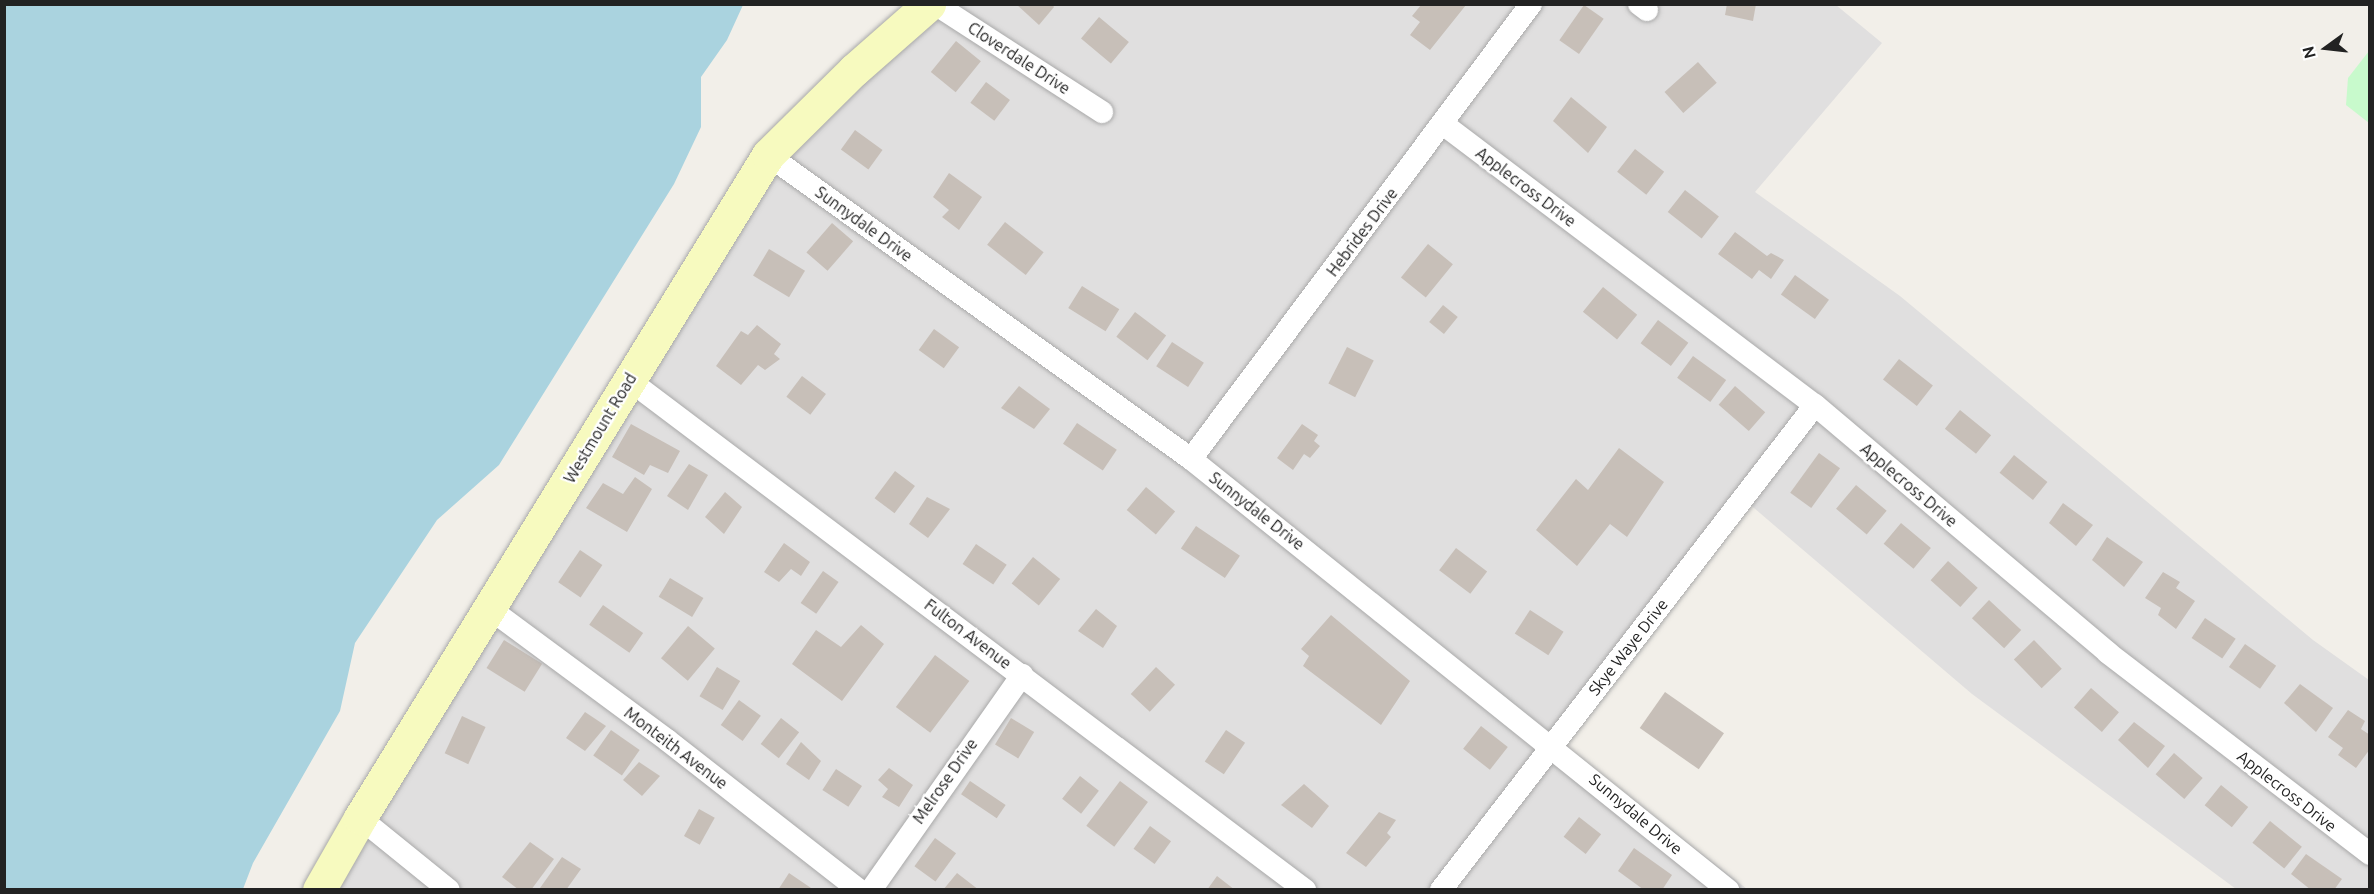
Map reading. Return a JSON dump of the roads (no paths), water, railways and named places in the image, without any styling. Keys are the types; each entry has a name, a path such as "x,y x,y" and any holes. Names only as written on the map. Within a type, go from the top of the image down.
{"main road":[{"name":"Westmount Road","path":"319,890 360,818 768,155 854,70 929,4"}],"street":[{"name":"Cloverdale Drive","path":"935,4 1102,112"},
{"name":"Hebrides Drive","path":"1191,459 1531,4"},
{"name":"Applecross Drive","path":"1443,124 1815,405 2108,653 2370,854"},
{"name":"Sunnydale Drive","path":"768,155 1191,459 1552,745 1728,890"},
{"name":"Fulton Avenue","path":"629,380 1305,890"},
{"name":"Skye Waye Drive","path":"1441,890 1815,405"},
{"name":"Monteith Avenue","path":"490,609 668,740 860,890"},
{"name":"Melrose Drive","path":"871,890 1022,675"},
{"path":"360,818 449,890"}],"water":[{"path":"5,4 743,5 727,40 701,77 701,127 674,184 499,465 437,520 355,643 340,711 253,863 243,889 5,889"}]}
